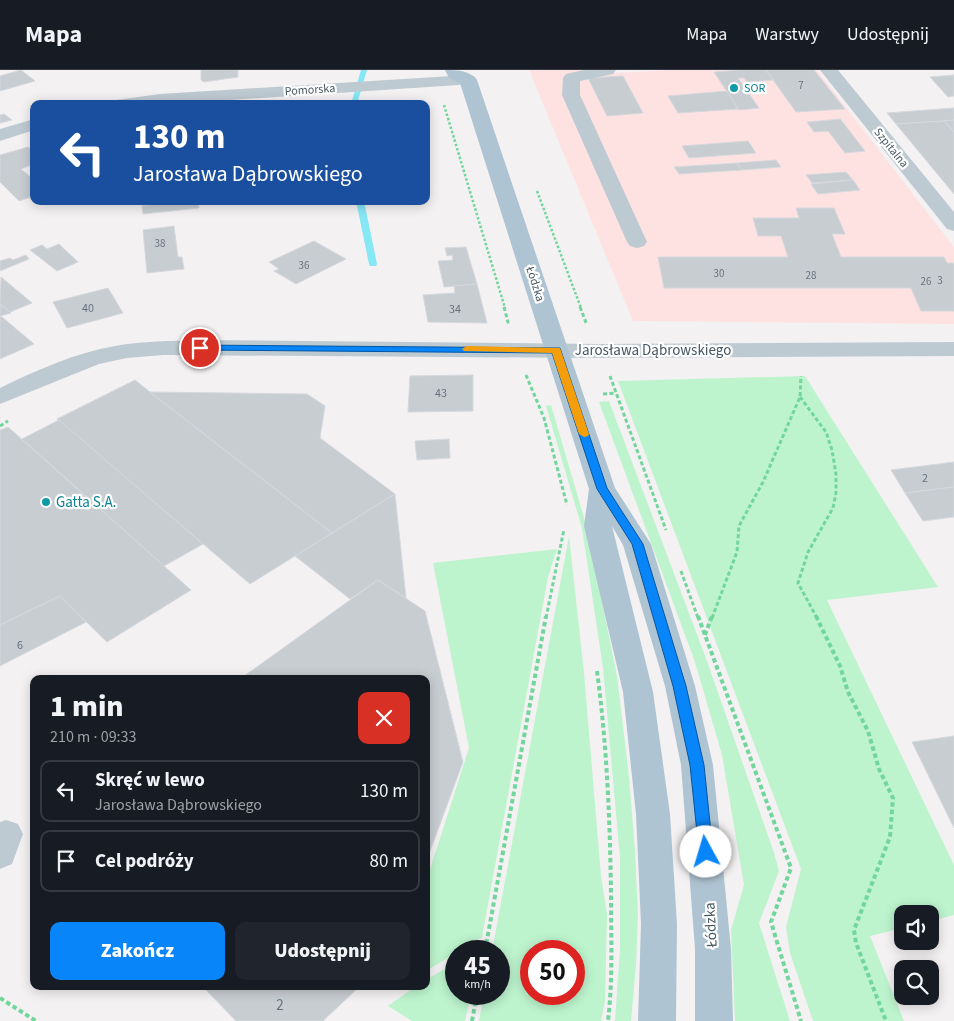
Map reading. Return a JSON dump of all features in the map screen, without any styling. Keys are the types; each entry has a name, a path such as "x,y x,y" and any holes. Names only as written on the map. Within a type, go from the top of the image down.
{"main road":[{"name":"Łódzka","path":"466,73 602,489 637,544 680,686 697,765 706,852 714,1021"},
{"name":"Łódzka","path":"602,489 598,526 638,692 653,814 659,924 657,1021"}],"street":[{"path":"320,70 324,89"},
{"path":"605,70 572,78 571,96 637,242"},
{"name":"Szpitalna","path":"829,70 954,225"},
{"name":"Pomorska","path":"152,100 417,83 466,73"},
{"path":"0,135 30,125"},
{"name":"Jarosława Dąbrowskiego","path":"0,396 70,366 104,355 147,349 954,349"}],"path":[{"path":"417,83 423,89 440,92 506,312 508,322 502,325 511,369 525,374 537,399 568,510"},
{"path":"705,636 737,552 739,526 763,482 800,397 802,374"},
{"path":"800,397 826,432 832,450 836,474 836,493 833,508 808,552 798,583 840,666 848,692 861,716 879,769 893,798 890,837 854,930 856,943 886,1021"},
{"path":"487,940 531,692 566,520"},
{"path":"596,666 601,704 611,854 612,996 608,1021"},
{"path":"0,998 36,1021"},
{"path":"472,1021 476,1005"}],"shaded area":[{"path":"529,70 594,70 597,74 669,70 817,70 954,247 954,324 633,321"}],"green space":[{"path":"805,376 938,587 827,600 954,865 954,915 939,919 939,905 894,905 894,930 870,936 894,996 894,1005 898,1005 904,1021 813,1021 790,953 786,927 801,869 618,381"},
{"path":"609,401 707,661 774,853 779,871 759,923 790,1021 735,1021 731,930 744,885 722,755 695,662 599,402"},
{"path":"551,405 587,528 617,676 629,777 638,915 631,1021 615,1021 620,948 620,858 603,668 582,528 546,406"},
{"path":"569,536 584,673 601,876 607,914 605,1001 601,1021 479,1021 482,1005 510,1005 510,940 494,940"},
{"path":"557,549 548,577 482,937 477,940 445,940 445,959 430,969 430,870 469,748 433,563"},
{"path":"445,969 445,1005 469,1005 465,1021 412,1021 388,1006 410,990 430,990 430,978"}],"building":[{"path":"21,70 35,81 0,91 0,76"},
{"path":"201,70 238,70 238,77 204,82 201,80"},
{"name":"SOR","path":"766,70 773,80 747,82 744,78 738,78 759,108 739,110 714,72"},
{"path":"766,70 814,70 845,109 796,112"},
{"path":"954,75 954,96 948,97 930,77"},
{"path":"623,76 643,113 607,116 588,78"},
{"path":"727,91 738,109 678,113 668,96"},
{"path":"954,108 954,120 944,121 896,124 887,113"},
{"path":"4,114 12,120 0,123 0,115"},
{"path":"841,119 865,151 845,153 828,131 814,132 807,122"},
{"path":"954,120 954,132 944,121"},
{"path":"944,121 954,132 954,194 896,124"},
{"path":"748,141 756,153 689,158 682,146"},
{"path":"28,147 30,149 30,166 21,169 30,177 30,197 19,201 0,182 0,155"},
{"path":"776,160 781,167 742,170 737,163"},
{"path":"737,163 742,170 679,174 674,167"},
{"path":"846,172 853,180 812,183 806,175"},
{"path":"853,180 860,190 818,194 811,184"},
{"path":"199,205 199,208 143,214 142,206"},
{"path":"796,208 834,208 845,234 832,234 841,257 944,257 947,263 954,263 954,311 921,311 911,288 664,288 658,257 788,257 781,236 758,236 753,218 799,218"},
{"path":"174,226 178,257 182,257 184,269 147,273 143,230"},
{"path":"314,241 346,259 296,284 274,271 279,269 269,262"},
{"path":"59,244 78,262 57,271 30,250 42,245 47,249"},
{"path":"466,247 477,284 444,287 438,261 453,260 452,255 447,256 445,248"},
{"path":"26,255 29,259 0,271 0,261 10,258 13,260"},
{"path":"1,277 32,303 10,312 0,304"},
{"path":"477,284 487,323 428,322 423,295 455,293 454,286"},
{"path":"108,288 123,313 67,328 53,302"},
{"path":"0,304 10,312 11,313 0,316"},
{"path":"0,316 2,317 34,344 0,359"},
{"path":"473,375 473,411 408,412 410,376"},
{"path":"135,380 332,533 250,584 57,419"},
{"path":"150,392 307,394 325,406 320,438 395,494 332,533"},
{"path":"59,420 203,544 164,566 22,439"},
{"name":"Gatta S.A.","path":"8,427 191,590 107,642 60,596 0,625 0,430"},
{"path":"449,439 450,458 417,460 415,441"},
{"path":"954,462 954,487 905,493 891,470"},
{"path":"954,487 954,517 923,521 905,493"},
{"path":"395,494 406,598 378,580 350,599 295,556"},
{"path":"378,580 425,611 463,762 430,851 430,675 246,675"},
{"path":"60,596 86,622 0,666 0,625"},
{"path":"954,736 954,828 912,742"},
{"path":"206,990 356,990 323,1021 236,1021"}],"waterway":[{"path":"355,100 364,70"},
{"path":"361,205 373,264"}],"slow traffic":[{"path":"467,349 556,350 584,434"}],"place":[{"name":"SOR","path":"734,88"},
{"name":"Gatta S.A.","path":"46,502"}],"route":[{"path":"200,348 556,350 602,489 637,544 680,686 697,765 706,852"}]}
